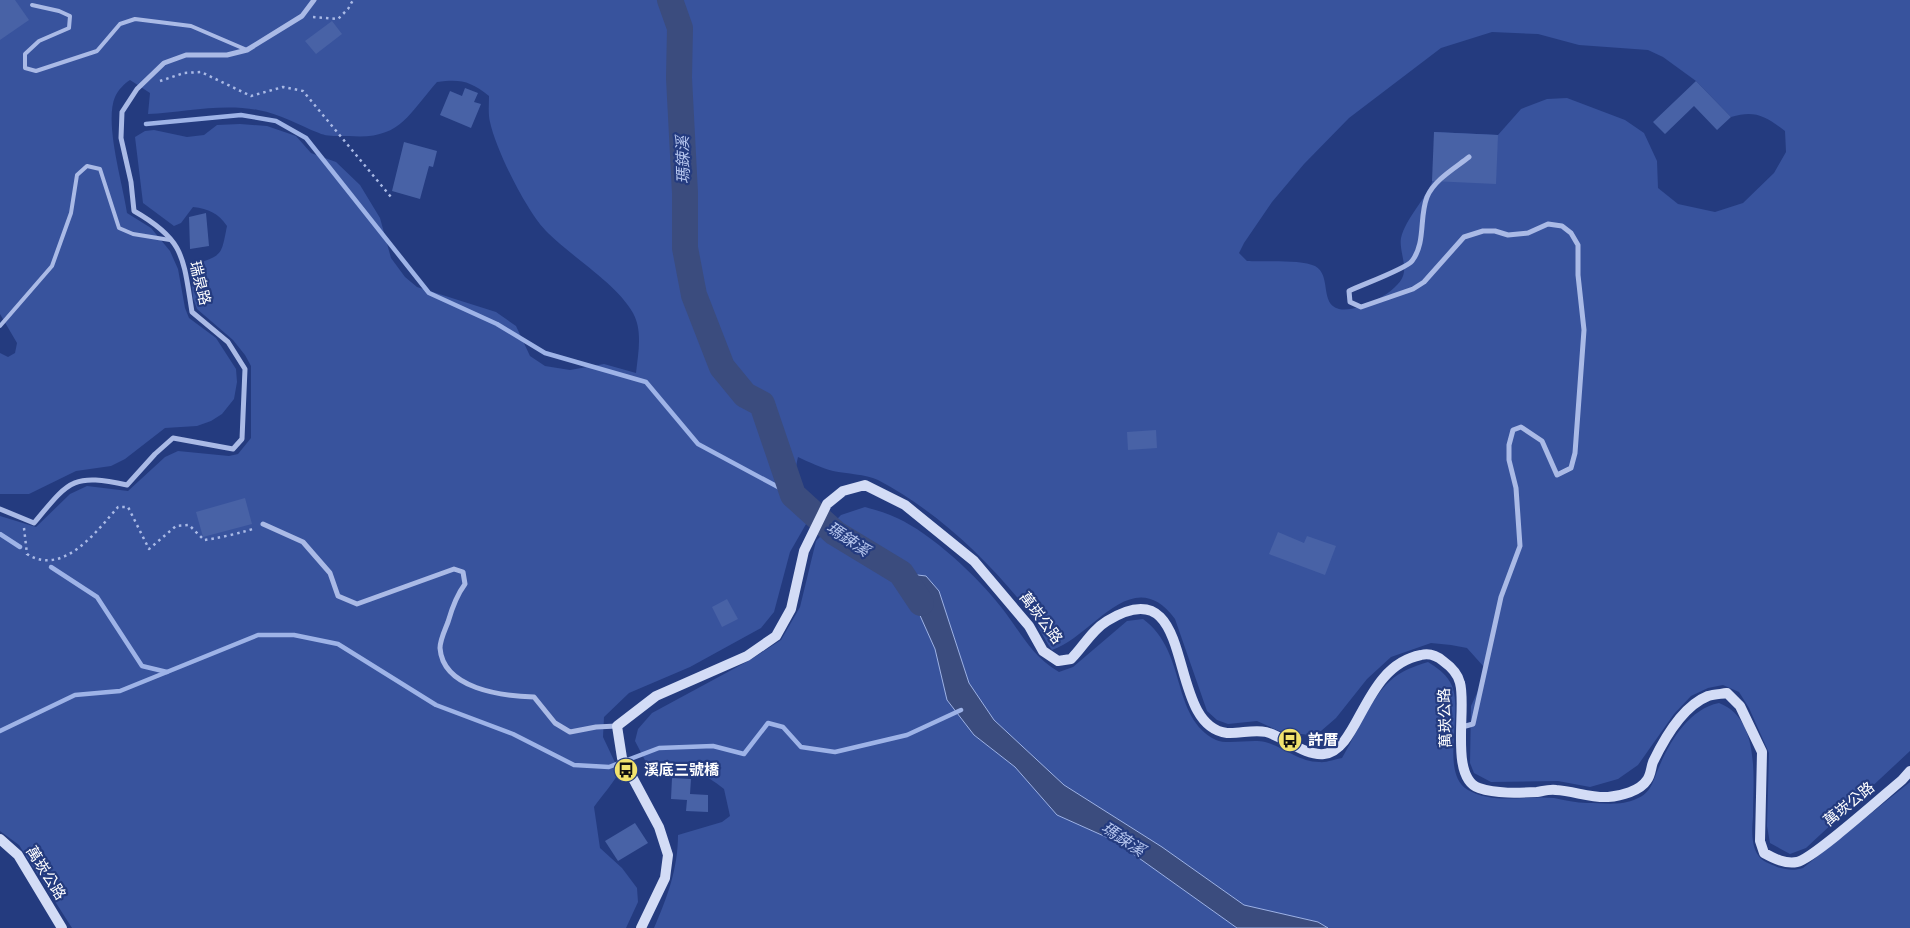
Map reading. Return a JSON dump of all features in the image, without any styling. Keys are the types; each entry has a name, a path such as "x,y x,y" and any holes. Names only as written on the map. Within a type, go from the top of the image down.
{"street":[{"name":"瑞泉路","path":"21,518 34,522 62,490 82,479 98,478 128,485 155,454 173,438 233,449 242,439 245,369 228,342 192,312 185,267 174,240 159,225 134,211 131,182 121,138 122,112 137,89 164,63 186,55 226,55 246,50 302,16 314,0"},
{"path":"1462,726 1473,724 1501,597 1520,546 1516,488 1509,460 1508,444 1513,430 1521,427 1542,441 1557,475 1571,468 1575,453 1584,330 1578,276 1578,245 1571,233 1562,226 1548,224 1528,233 1508,235 1495,231 1483,231 1464,237 1424,282 1413,289 1361,307 1350,302 1349,291 1411,262 1419,248 1422,212 1428,195 1438,183 1469,157"},
{"name":"萬崁公路","path":"617,726 656,696 747,656 776,636 791,609 804,551 827,504 843,491 865,485 905,504 979,566 1029,626 1043,651 1058,661 1071,660 1092,633 1107,621 1136,609 1152,611 1164,620 1179,650 1183,672 1197,712 1208,725 1225,733 1265,732 1308,751 1322,755 1334,752 1344,745 1376,684 1395,667 1423,654 1436,656 1450,666 1460,683 1461,751 1465,774 1476,787 1504,792 1555,789 1583,796 1610,797 1632,792 1647,781 1654,762 1686,712 1708,696 1727,693 1740,706 1762,752 1760,841 1764,853 1780,862 1798,862 1817,850 1902,780 1910,771"},
{"path":"0,509 21,518"},
{"path":"263,524 303,542 330,573 338,596 357,604 454,569 463,572 465,584 457,595 440,647 445,666 459,679 491,693 534,698 555,723 570,732 596,726 617,726 622,758 659,827 668,855 665,878 640,928"},
{"name":"萬崁公路","path":"0,839 18,855 62,928"}],"lane":[{"path":"32,5 59,11 70,16 69,28 39,41 25,54 25,68 36,71 97,51 120,24 134,19 191,26 246,50"},
{"path":"0,326 52,266 71,213 77,175 87,166 100,170 119,228 133,234 174,240"}],"path":[{"path":"302,16 338,19 348,9 353,0"},
{"path":"137,89 184,73 201,72 251,96 283,87 302,91 391,197"},
{"path":"21,518 27,554 38,561 49,561 62,557 93,537 118,507 128,506 149,549 176,526 189,525 204,540 217,539 229,534 253,530 263,524"}],"shaded area":[{"path":"0,0 1910,0 1910,751 1806,848 1790,854 1770,843 1767,826 1769,753 1749,708 1739,692 1723,685 1708,688 1691,696 1674,714 1638,765 1618,779 1590,787 1558,781 1491,782 1474,773 1470,763 1471,706 1483,680 1484,667 1467,648 1451,645 1431,643 1391,657 1367,679 1336,718 1321,731 1309,735 1279,731 1257,721 1228,724 1217,720 1207,711 1175,619 1159,603 1143,598 1128,600 1112,608 1067,643 1052,650 1030,613 1010,589 977,553 939,520 878,480 867,476 829,470 798,457 796,477 802,487 811,494 817,505 790,552 774,612 761,628 690,667 629,693 604,717 603,737 619,771 612,784 594,807 600,848 622,868 637,888 638,902 626,928 72,928 19,845 0,831 0,516 36,527 70,494 87,486 128,491 165,457 178,451 229,456 238,454 251,438 251,366 233,340 197,309 193,298 191,270 193,265 210,259 219,253 222,249 227,226 213,212 193,207 181,223 174,226 143,203 135,137 145,131 154,130 187,137 204,135 217,125 240,124 267,126 296,136 311,153 336,162 360,185 380,218 391,258 405,277 417,287 496,312 516,326 530,356 545,366 570,370 604,364 636,373 639,335 636,320 626,302 540,224 513,180 493,134 489,116 489,96 471,84 459,81 437,82 401,123 391,130 366,136 326,135 274,114 244,108 231,107 148,114 150,93 130,80 123,85 115,97 112,108 112,122 115,154 127,213 151,228 170,251 178,269 185,308 189,318 216,338 236,369 237,382 234,399 222,414 211,421 197,426 165,428 125,459 111,466 76,471 29,494 0,494 0,353 8,357 15,353 17,343 0,314","holes":["1492,32 1538,34 1579,45 1648,50 1663,57 1696,81 1731,117 1753,114 1772,121 1785,131 1786,152 1774,173 1743,203 1715,212 1678,204 1658,188 1657,161 1644,133 1625,120 1567,98 1547,99 1521,109 1498,135 1434,132 1432,182 1407,223 1401,238 1403,276 1393,289 1376,300 1356,308 1339,309 1329,301 1323,276 1315,266 1301,262 1247,261 1239,253 1272,202 1304,164 1349,118 1441,48"]},
{"path":"865,507 911,525 954,557 991,595 1033,651 1059,672 1073,667 1127,621 1143,619 1157,633 1167,649 1192,716 1202,730 1216,740 1265,742 1305,760 1312,761 1325,762 1342,758 1376,697 1390,681 1398,674 1428,662 1446,676 1454,693 1453,755 1455,770 1459,782 1468,790 1488,797 1543,797 1583,803 1606,804 1631,801 1649,790 1669,747 1682,728 1699,712 1708,706 1719,703 1733,711 1742,722 1748,736 1752,752 1754,786 1752,832 1754,847 1761,859 1777,867 1790,870 1803,868 1910,782 1910,928 1328,928 1318,922 1244,905 1162,847 1064,785 994,720 969,683 939,591 926,576 902,573 935,649 947,700 974,735 1015,767 1057,815 1115,841 1237,928 654,928 671,883 678,848 678,835 722,822 730,816 724,789 705,776 689,770 650,770 635,741 638,729 652,713 750,660 781,640 800,607 816,541 841,515"}],"water":[{"name":"瑪鋉溪","path":"901,573 926,576 939,591 969,683 994,720 1064,785 1162,847 1244,905 1318,922 1328,928 1237,928 1115,841 1057,815 1015,767 974,735 947,700 935,649"}],"building":[{"path":"0,0 15,0 29,20 0,40"},
{"path":"332,21 342,34 316,54 305,41"},
{"path":"1696,81 1731,117 1717,130 1694,106 1665,134 1653,122"},
{"path":"465,88 478,93 474,102 481,104 471,128 440,115 450,91 462,96"},
{"path":"1434,132 1498,135 1496,184 1432,181"},
{"path":"404,142 437,151 433,167 429,166 420,199 392,191"},
{"path":"206,213 209,246 190,249 189,217"},
{"path":"1156,430 1157,448 1128,450 1127,432"},
{"path":"245,498 252,524 203,537 196,512"},
{"path":"1278,532 1304,543 1307,536 1336,546 1325,575 1269,554"},
{"path":"727,599 738,619 722,627 712,607"},
{"path":"672,778 691,779 690,794 708,795 708,812 686,811 687,800 671,799"},
{"path":"635,823 648,843 618,861 605,841"}],"waterway":[{"name":"瑪鋉溪","path":"670,0 680,28 679,78 685,193 685,248 694,295 722,367 745,395 762,404 793,495 835,533 901,573 921,603"},
{"path":"146,124 241,115 276,121 306,138 429,293 497,324 545,353 646,382 698,444 793,495"},
{"path":"0,534 20,547"},
{"path":"51,567 97,597 142,666 167,672"},
{"path":"0,731 75,695 120,691 258,635 294,635 338,644 436,705 513,734 574,765 609,767 659,748 713,746 744,754 768,723 783,727 801,747 835,752 907,735 961,710"}],"place":[{"name":"許厝","path":"1290,740"},
{"name":"溪底三號橋","path":"626,770"}]}
